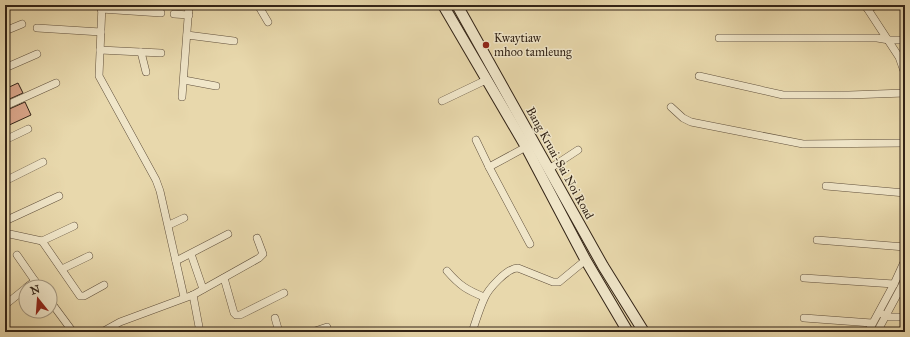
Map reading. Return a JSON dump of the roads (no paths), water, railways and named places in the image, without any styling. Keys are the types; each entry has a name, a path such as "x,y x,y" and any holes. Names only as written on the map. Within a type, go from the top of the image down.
{"main road":[{"name":"Bang Kruai-Sai Noi Road","path":"443,5 526,147 584,259 628,332"},
{"name":"Bang Kruai-Sai Noi Road","path":"457,5 603,266 644,332"}],"street":[{"path":"182,97 189,5"},
{"path":"258,5 268,22"},
{"path":"879,5 866,6 899,57 905,74"},
{"path":"161,13 102,7 99,76 156,180 164,202 184,297"},
{"path":"174,14 189,15"},
{"path":"5,31 22,24"},
{"path":"37,28 101,32"},
{"path":"187,35 234,41"},
{"path":"719,38 877,38 888,40 905,40"},
{"path":"100,50 161,53"},
{"path":"142,52 146,72"},
{"path":"5,68 37,54"},
{"path":"699,76 783,95 905,93"},
{"path":"184,80 216,86"},
{"path":"442,101 486,80"},
{"path":"5,106 56,83"},
{"path":"671,107 683,118 692,122 803,144 905,143"},
{"path":"5,140 28,129"},
{"path":"476,140 530,244"},
{"path":"489,167 526,147"},
{"path":"549,169 578,150"},
{"path":"5,181 43,162"},
{"path":"826,186 905,192"},
{"path":"5,221 59,196"},
{"path":"169,225 184,218"},
{"path":"5,233 42,241 74,226"},
{"path":"176,261 228,234"},
{"path":"102,332 120,322 144,314 184,297 193,295 259,258 262,254 257,238"},
{"path":"817,240 905,247"},
{"path":"42,241 80,296 84,296 104,285"},
{"path":"191,254 203,289"},
{"path":"17,255 34,279"},
{"path":"62,269 89,256"},
{"path":"472,332 484,297 508,271 513,268 518,268 553,282 558,282 582,263 584,259"},
{"path":"868,332 905,260"},
{"path":"447,271 466,289 484,297"},
{"path":"224,278 234,313 236,315 240,315 284,293"},
{"path":"804,278 894,284"},
{"path":"877,332 905,280"},
{"path":"5,305 18,294"},
{"path":"193,295 200,332"},
{"path":"58,312 73,332"},
{"path":"878,312 889,317 905,317"},
{"path":"275,318 279,332"},
{"path":"804,318 872,323"},
{"path":"312,332 327,327"}],"place":[{"name":"Kwaytiaw mhoo tamleung","path":"486,45"}]}
